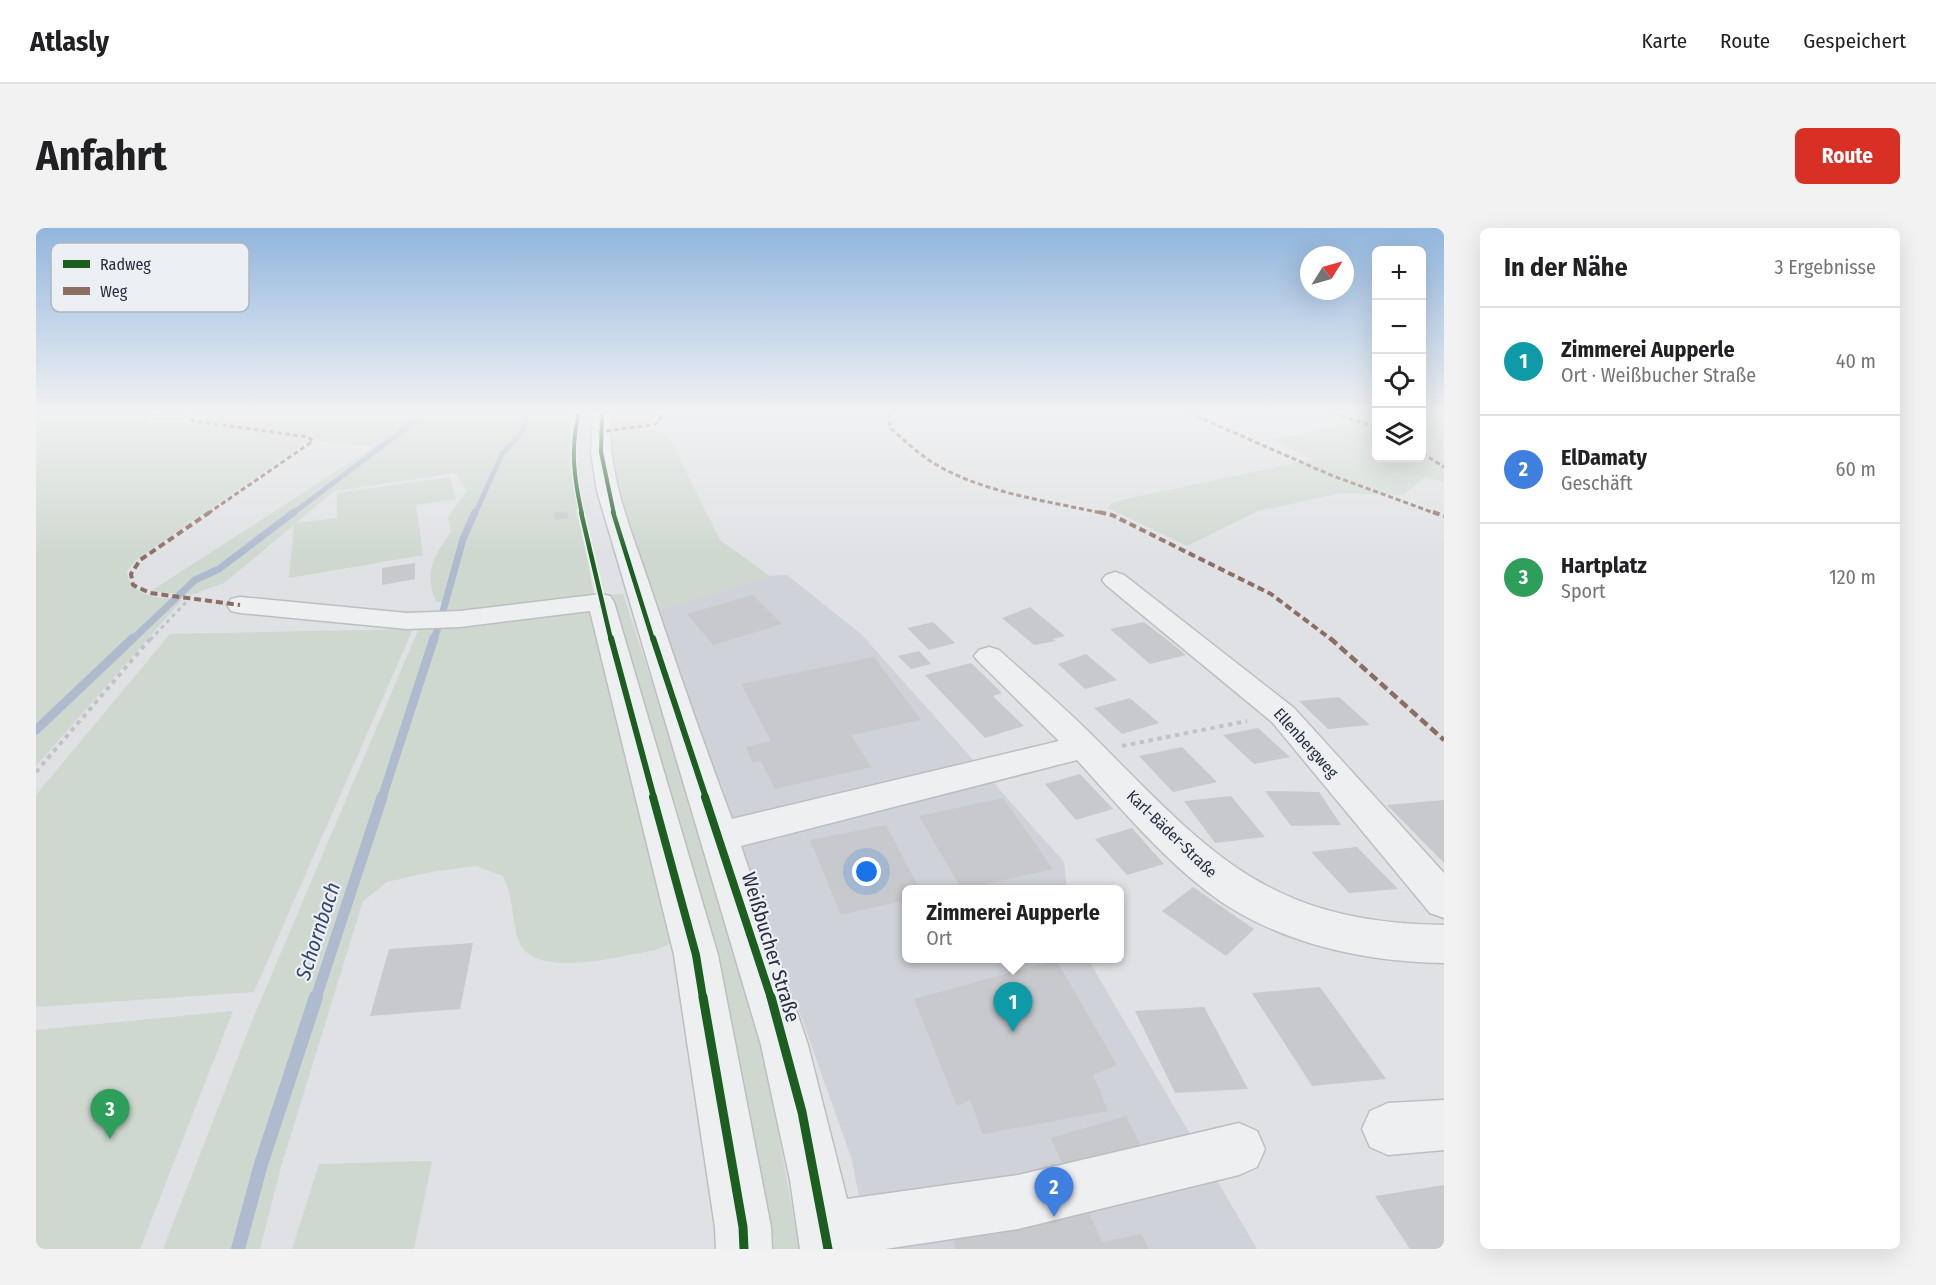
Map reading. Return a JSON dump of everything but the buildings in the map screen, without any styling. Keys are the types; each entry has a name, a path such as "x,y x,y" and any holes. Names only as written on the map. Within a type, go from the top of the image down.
{"street":[{"name":"Weißbucher Straße","path":"601,461 660,661 757,954 783,1044 807,1135 826,1240"},
{"name":"Ellenbergweg","path":"1114,580 1283,715 1444,901"},
{"path":"1148,607 1181,600"},
{"path":"240,605 407,621 460,619 601,602 696,955 743,1227 744,1249"},
{"name":"Karl-Bäder-Straße","path":"989,656 1084,747 1191,856 1221,880 1292,918 1347,935 1422,944 1444,944"},
{"path":"719,837 1084,747"},
{"path":"1388,1129 1444,1125"},
{"path":"826,1240 1018,1202 1239,1149"}],"path":[{"path":"36,772 173,613 190,598"},
{"path":"1151,740 1221,725"}],"shaded area":[{"path":"36,461 280,461 137,559 127,571 129,580 139,591 156,597 182,600 36,766"},
{"path":"353,461 569,461 594,595 446,614 449,602 436,602 432,591 431,573 435,557 451,532 448,517 467,491 456,473 334,491 296,523 337,518 337,493 450,477 456,499 416,505 423,555 289,578 294,525 224,583 191,595 151,591"},
{"path":"611,461 681,461 720,540 770,576 657,611 634,547 615,483"},
{"path":"1304,461 1444,461 1444,482 1425,477 1403,495 1341,493 1258,511 1187,546 1108,508 1113,502"},
{"path":"787,575 862,635 1064,862 1067,885 902,885 902,963 1090,963 1257,1249 870,1249 851,1157 657,611 770,576"},
{"path":"623,594 692,804 764,1051 799,1249 761,1249 606,595"},
{"path":"580,610 591,612 676,937 670,944 656,950 601,960 559,963 540,960 526,952 518,939 509,892 503,876 476,866 431,872 387,882 363,901 281,1167 260,1249 163,1249 254,1016 419,628 458,628 460,622"},
{"path":"413,629 254,992 36,1007 36,795 170,634"},
{"path":"233,1011 140,1249 36,1249 36,1030"},
{"path":"432,1161 414,1249 292,1249 319,1164"}],"waterway":[{"name":"Schornbach","path":"292,514 363,461"},
{"name":"Schornbach","path":"475,514 499,461"},
{"name":"Schornbach","path":"132,640 195,580 219,569 294,512"},
{"name":"Schornbach","path":"443,611 463,539 475,512"},
{"name":"Schornbach","path":"434,640 438,627"},
{"name":"Schornbach","path":"36,730 133,638"},
{"name":"Schornbach","path":"382,798 434,638"},
{"name":"Schornbach","path":"316,998 382,797"},
{"name":"Schornbach","path":"238,1249 261,1164 316,997"}],"marked path":[{"path":"240,605 150,593 133,585 131,574 140,560 284,461"},
{"path":"931,461 994,488 1112,515 1271,594 1334,641 1444,740"},
{"path":"1298,461 1333,476 1444,516"},
{"path":"1434,461 1444,467"}],"cycle path":[{"path":"574,461 574,478 601,602 696,955 743,1227 744,1249"},
{"path":"602,461 607,491 677,714 744,911 785,1045 817,1180 828,1249"}],"place":[{"name":"Zimmerei Aupperle","path":"1013,1032"},
{"name":"Hartplatz","path":"110,1139"},
{"name":"ElDamaty","path":"1054,1217"}]}
